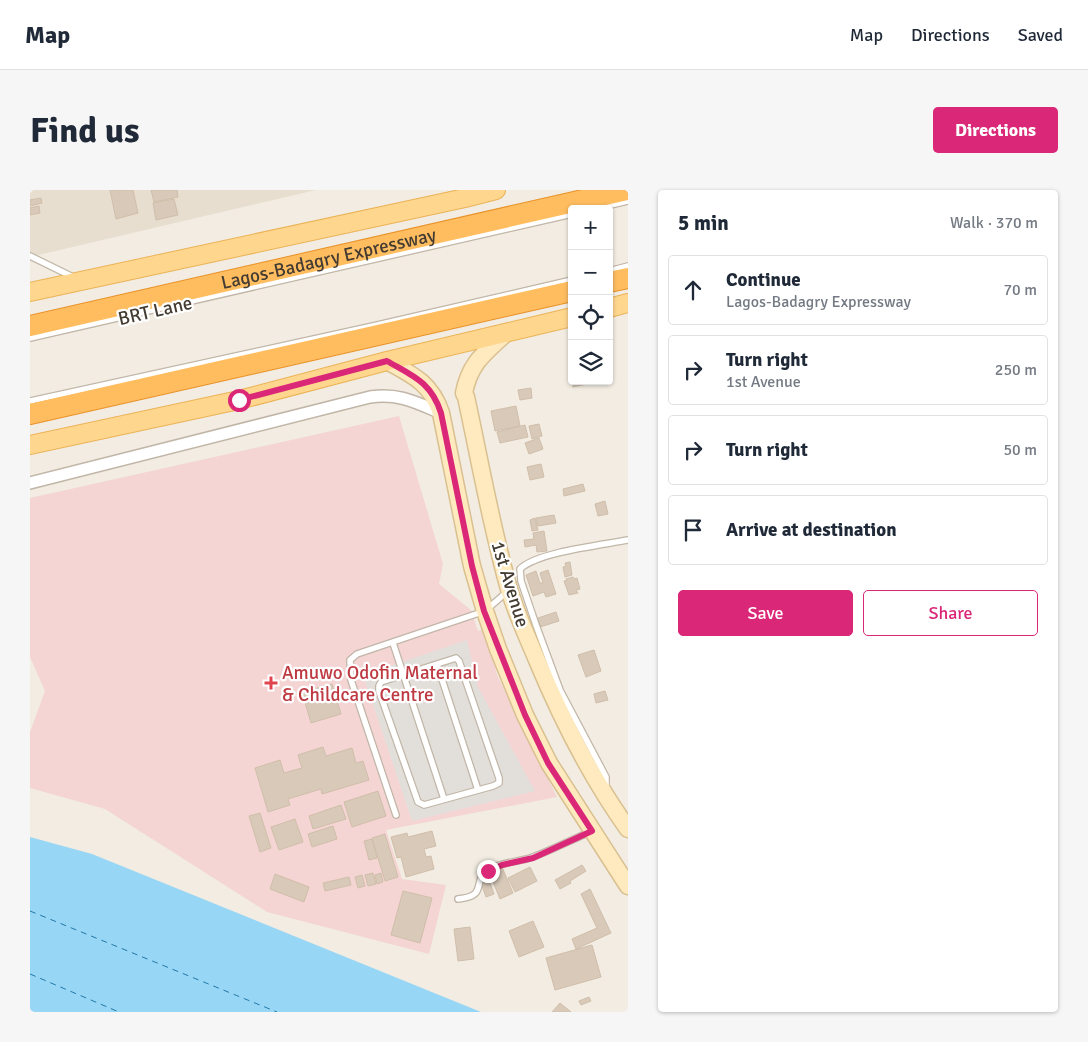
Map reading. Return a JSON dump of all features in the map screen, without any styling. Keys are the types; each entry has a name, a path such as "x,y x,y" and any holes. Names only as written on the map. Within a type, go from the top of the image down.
{"highway":[{"name":"Lagos-Badagry Expressway","path":"30,326 627,190"},
{"path":"613,281 628,278"},
{"path":"30,414 568,292"}],"main road":[{"name":"Lagos-Badagry Expressway","path":"30,292 496,190"},
{"path":"613,307 628,303"},
{"path":"30,445 239,400 387,361 568,318"},
{"name":"1st Avenue","path":"507,332 471,370 466,379 464,393 509,590 569,734 596,782 628,829"},
{"name":"1st Avenue","path":"387,361 424,383 432,393 441,413 472,566 484,611 502,657 548,763 628,886"}],"street":[{"path":"30,483 370,397 397,396 412,400 441,413"}],"lane":[{"path":"611,205 628,201"},
{"name":"BRT Lane","path":"30,338 568,215"},
{"path":"30,256 82,281"},
{"path":"613,270 628,266"},
{"path":"30,401 364,328 568,281"},
{"path":"596,782 606,785 606,777 560,690 530,608 521,580 520,568 524,564 553,554 628,540"},
{"path":"396,816 351,680 350,660 357,654 484,611 509,590"},
{"path":"393,643 444,799"},
{"path":"450,658 456,658 459,661 500,778 499,783 494,786 424,805 418,802 378,686 381,682 437,664 450,658"},
{"path":"437,664 478,790"},
{"path":"458,899 470,898 478,892 482,877 488,871 502,865 533,858 592,831"}],"shaded area":[{"path":"30,190 316,190 30,257"},
{"name":"Amuwo Odofin Maternal & Childcare Centre","path":"399,416 443,564 439,584 471,610 478,631 486,628 497,675 557,797 386,830 402,879 446,885 429,954 267,912 105,809 30,788 30,732 45,691 30,657 30,498"},
{"path":"467,640 478,687 535,791 412,821 363,675"}],"water":[{"path":"30,837 92,854 481,1012 30,1012"}],"building":[{"path":"110,190 133,190 138,213 116,219"},
{"path":"151,190 177,190 178,197 154,202"},
{"path":"41,198 42,203 30,206 30,200"},
{"path":"174,199 178,215 156,220 153,203"},
{"path":"39,206 40,213 30,215 30,208"},
{"path":"531,388 532,398 520,400 518,390"},
{"path":"516,406 520,426 495,431 491,411"},
{"path":"539,424 542,436 532,439 529,426"},
{"path":"525,425 528,437 500,443 497,432"},
{"path":"539,438 543,449 529,454 525,443"},
{"path":"541,464 544,477 530,480 527,467"},
{"path":"583,484 585,491 564,496 563,489"},
{"path":"605,501 608,514 598,516 595,504"},
{"path":"554,515 556,523 538,526 536,518"},
{"path":"535,518 538,530 532,531 530,520"},
{"path":"544,531 547,551 537,552 536,545 525,547 524,540 534,539 533,533"},
{"path":"570,562 572,575 565,577 563,567 566,566 565,563"},
{"path":"548,570 556,594 546,597 544,592 533,596 526,575 536,571 540,583 543,583 540,573"},
{"path":"573,577 574,579 577,578 580,589 576,590 578,593 569,595 564,581"},
{"path":"556,612 559,621 540,627 538,618"},
{"path":"594,650 601,671 586,677 578,655"},
{"path":"332,684 341,714 311,723 302,692"},
{"path":"605,691 608,700 596,703 594,694"},
{"path":"323,747 326,756 352,748 356,763 363,761 369,780 322,794 321,789 288,799 290,805 268,812 255,768 280,760 284,773 302,768 298,755"},
{"path":"378,791 386,816 352,827 344,802"},
{"path":"341,805 346,819 313,829 309,816"},
{"path":"260,813 271,848 260,852 249,816"},
{"path":"295,819 303,842 279,850 271,827"},
{"path":"333,826 337,839 312,847 308,834"},
{"path":"432,831 436,846 424,849 426,857 431,856 434,869 406,877 401,857 397,858 391,837 407,833 408,837"},
{"path":"385,834 398,877 385,881 372,838"},
{"path":"372,839 377,858 369,860 364,841"},
{"path":"582,865 586,871 560,889 555,880"},
{"path":"502,867 513,893 500,899 489,872"},
{"path":"530,867 537,881 515,892 508,878"},
{"path":"373,873 376,884 368,886 365,875"},
{"path":"381,873 383,882 377,884 375,875"},
{"path":"275,874 309,887 304,902 270,889"},
{"path":"362,875 365,886 358,888 355,877"},
{"path":"349,877 351,885 325,891 323,883"},
{"path":"489,880 494,894 486,897 481,883"},
{"path":"590,889 611,933 576,949 572,939 597,928 581,894"},
{"path":"403,891 432,898 420,943 391,935"},
{"path":"533,921 544,947 519,957 509,931"},
{"path":"470,927 474,959 458,961 454,929"},
{"path":"592,945 601,977 555,990 546,958"},
{"path":"589,997 591,1001 581,1005 579,1001"},
{"path":"560,1003 571,1012 552,1012"}],"ferry route":[{"path":"30,911 277,1012"},
{"path":"30,974 119,1012"}],"place":[{"name":"Amuwo Odofin Maternal & Childcare Centre","path":"271,683"}],"route":[{"path":"239,400 387,361 424,383 437,401 472,566 484,611 525,715 548,763 592,831 533,858 502,865 488,871"}]}
